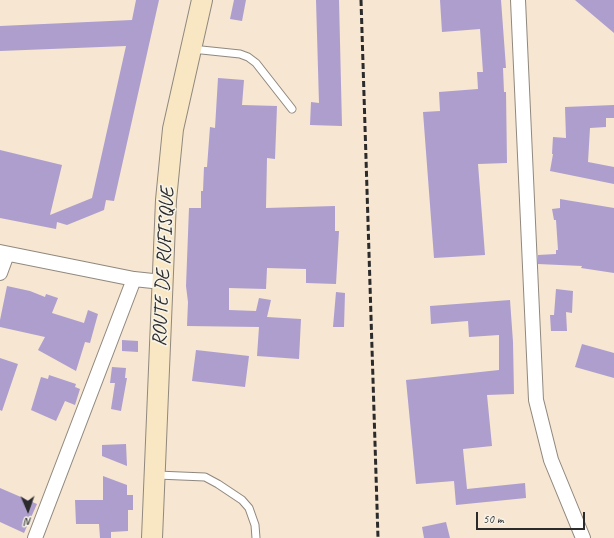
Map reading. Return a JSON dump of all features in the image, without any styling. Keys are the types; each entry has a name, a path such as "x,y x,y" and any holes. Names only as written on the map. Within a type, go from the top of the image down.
{"main road":[{"name":"ROUTE DE RUFISQUE","path":"152,538 166,200 173,129 202,0"}],"street":[{"path":"518,0 536,400 551,460 583,538"},
{"path":"0,273 4,253 134,279 162,282"},
{"path":"35,538 134,279"}],"lane":[{"path":"192,49 240,54 248,57 256,63 292,109"},
{"path":"155,474 205,477 218,484 242,500 249,508 255,525 256,538"}],"building":[{"path":"136,0 159,0 114,201 106,200 104,210 67,225 57,222 56,229 0,218 0,150 62,165 50,215 92,198 126,46 0,51 0,26 132,20"},
{"path":"234,0 246,0 242,21 230,19"},
{"path":"316,0 339,0 342,126 310,125 311,102 319,103"},
{"path":"440,0 501,0 506,68 503,68 504,92 506,92 507,163 478,164 485,255 434,258 423,112 440,111 439,92 478,89 477,72 483,72 480,29 442,32"},
{"path":"575,0 614,0 614,33"},
{"path":"218,78 244,80 242,105 277,106 275,159 267,158 266,208 335,206 335,231 339,231 336,284 306,283 306,269 267,268 266,289 229,288 229,310 256,311 259,298 271,300 267,317 301,319 299,359 257,356 259,327 187,326 188,302 186,286 189,208 201,208 201,191 203,191 204,167 207,167 210,127 215,128"},
{"path":"614,105 614,118 606,118 606,127 590,128 588,162 614,167 614,184 550,171 553,154 553,137 566,138 565,107"},
{"path":"560,199 614,208 614,273 581,268 582,266 538,264 538,255 556,254 556,250 558,250 556,220 554,220 552,209 560,208"},
{"path":"7,286 30,291 45,297 46,294 58,298 52,313 84,323 88,310 98,314 90,343 85,342 76,371 38,350 45,337 0,327"},
{"path":"556,289 573,291 572,313 566,312 567,331 551,331 550,315 554,315"},
{"path":"336,292 345,293 344,327 333,327"},
{"path":"510,300 513,342 514,394 487,395 492,446 463,449 467,489 525,483 526,498 456,505 454,481 416,484 406,380 499,370 499,335 469,337 468,321 431,324 430,306"},
{"path":"122,340 138,341 138,352 122,351"},
{"path":"582,344 614,353 614,378 575,367"},
{"path":"196,350 249,356 245,387 192,381"},
{"path":"0,358 18,364 2,411 0,410"},
{"path":"112,367 126,368 125,378 127,378 121,411 111,409 115,383 110,383"},
{"path":"49,375 76,384 75,387 80,389 75,405 65,401 56,421 31,410 41,377 48,379"},
{"path":"126,444 127,466 102,456 102,445"},
{"path":"103,476 127,485 127,495 133,495 133,510 128,510 128,531 111,532 111,538 100,538 99,524 76,524 75,500 103,500"},
{"path":"0,488 37,504 24,533 0,522"},
{"path":"446,522 450,538 424,538 422,527"}],"railway":[{"path":"361,0 378,538"}]}
